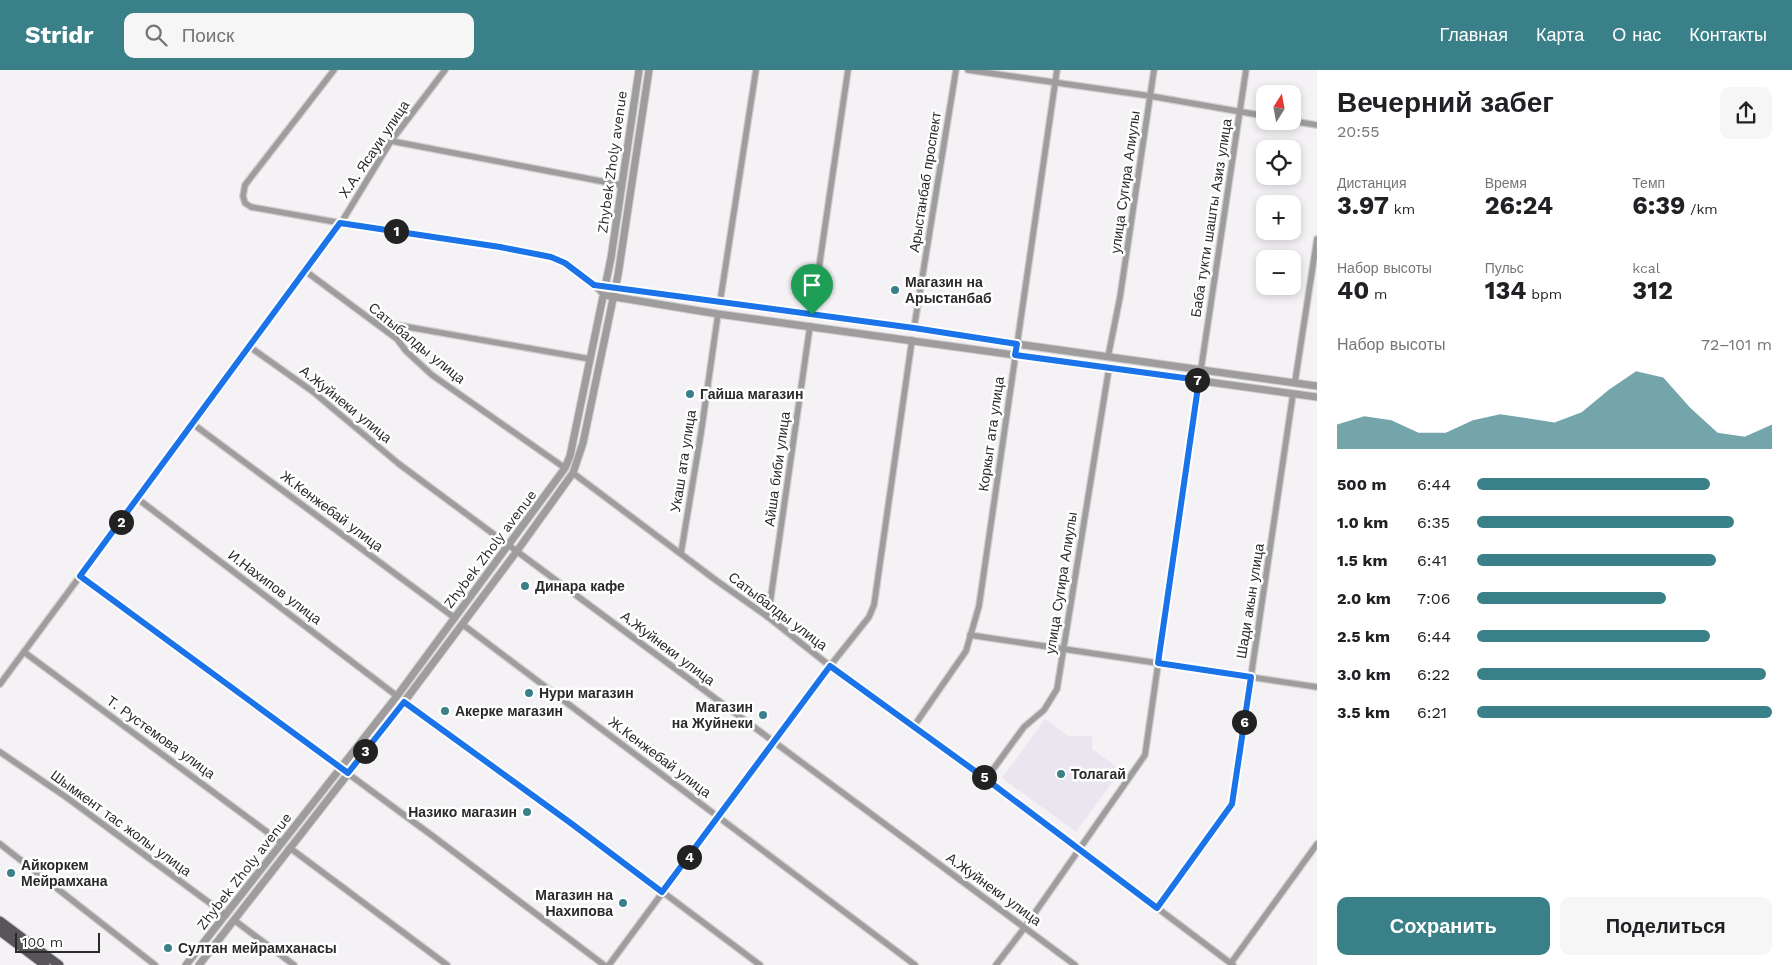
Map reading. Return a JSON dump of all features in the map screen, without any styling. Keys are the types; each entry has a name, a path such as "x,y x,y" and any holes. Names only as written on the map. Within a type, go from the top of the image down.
{"main road":[{"path":"0,921 59,965"},
{"path":"0,931 45,965"}],"street":[{"path":"334,70 245,185 243,196 245,203 251,207 551,257 565,263 604,295 613,297 718,314 1317,397"},
{"name":"Х.А. Ясауи улица","path":"0,684 340,223 391,140 445,70"},
{"name":"Zhybek Zholy avenue","path":"186,965 397,696 565,468 570,456 604,295 638,70"},
{"name":"Zhybek Zholy avenue","path":"199,965 404,702 573,473 584,443 615,288 649,70"},
{"path":"720,302 756,70"},
{"path":"812,315 848,70"},
{"name":"Арыстанбаб проспект","path":"914,328 956,70"},
{"path":"968,70 1150,96 1256,114"},
{"name":"Коркыт ата улица","path":"914,726 966,651 979,606 1057,70"},
{"name":"улица Сугира Алиулы","path":"1108,356 1120,298 1154,70"},
{"name":"Баба тукти шашты Азиз улица","path":"1201,369 1246,70"},
{"path":"1301,122 1317,125"},
{"path":"391,140 622,185"},
{"path":"1295,382 1317,239"},
{"name":"Сатыбалды улица","path":"304,270 397,340 432,375 565,468"},
{"path":"594,285 914,328 1317,386"},
{"name":"Укаш ата улица","path":"680,553 701,433 718,314"},
{"path":"372,321 590,359"},
{"name":"Айша биби улица","path":"768,617 810,326"},
{"path":"609,965 830,666 869,617 874,605 912,340"},
{"name":"А.Жуйнеки улица","path":"250,347 312,391 399,464 1075,965"},
{"name":"улица Сугира Алиулы","path":"986,779 1024,727 1044,710 1056,689 1109,368"},
{"path":"996,965 1026,927 1078,849 1144,756 1199,380"},
{"name":"Шади акын улица","path":"1157,908 1232,804 1293,394"},
{"name":"Ж.Кенжебай улица","path":"193,424 455,618"},
{"name":"Сатыбалды улица","path":"573,473 1232,964"},
{"name":"И.Нахипов улица","path":"138,499 397,696"},
{"path":"80,576 348,773 604,965"},
{"name":"Ж.Кенжебай улица","path":"462,624 915,965"},
{"path":"970,634 1317,687"},
{"name":"Т. Рустемова улица","path":"24,652 282,843"},
{"path":"404,702 572,824 760,965"},
{"name":"Шымкент тас жолы улица","path":"0,752 66,797 226,915"},
{"path":"0,844 154,965"},
{"path":"1232,964 1317,844"},
{"path":"290,848 447,965"},
{"path":"234,920 294,965"}],"shaded area":[{"name":"Толагай","path":"1045,719 1068,736 1092,736 1092,749 1121,770 1076,832 1002,778"}],"place":[{"name":"Магазин на Арыстанбаб","path":"895,290"},
{"name":"Гайша магазин","path":"690,394"},
{"name":"Динара кафе","path":"525,586"},
{"name":"Нури магазин","path":"529,693"},
{"name":"Акерке магазин","path":"445,711"},
{"name":"Магазин на Жуйнеки","path":"763,715"},
{"name":"Толагай","path":"1061,774"},
{"name":"Назико магазин","path":"527,812"},
{"name":"Айкоркем Мейрамхана","path":"11,873"},
{"name":"Магазин на Нахипова","path":"623,903"},
{"name":"Султан мейрамханасы","path":"168,948"}],"route":[{"path":"340,223 500,247 551,257 565,263 594,285 812,315 1017,344 1015,355 1199,380 1158,663 1251,677 1232,804 1157,908 986,779 830,666 720,817 662,892 404,702 348,773 80,576 340,223"}]}
